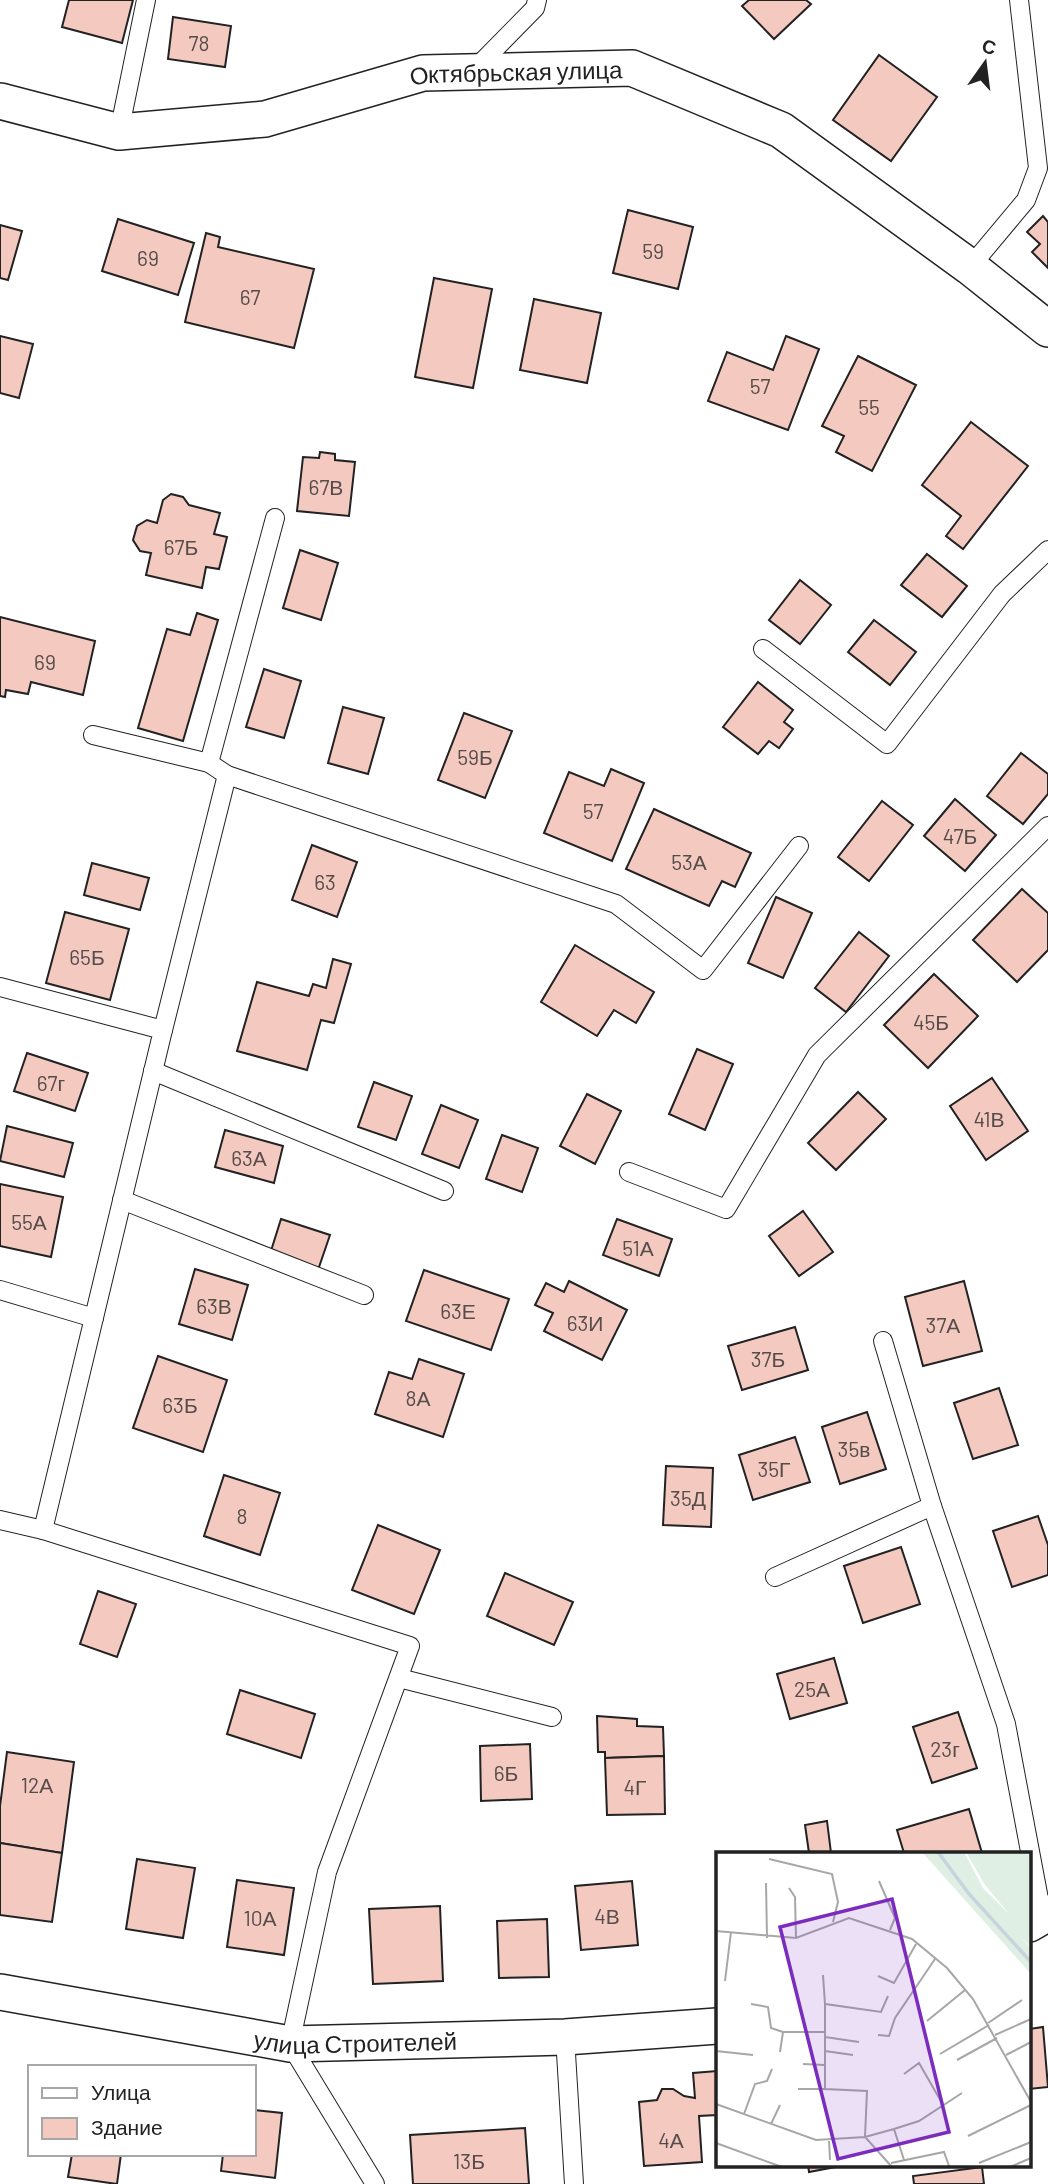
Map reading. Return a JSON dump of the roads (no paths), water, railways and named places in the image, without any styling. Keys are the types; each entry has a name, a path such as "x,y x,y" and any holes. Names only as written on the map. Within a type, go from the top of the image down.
{"street":[{"name":"Октябрьская улица","path":"0,101 119,132 265,119 423,73 632,68 781,130 970,267 1048,329"},
{"name":"улица Строителей","path":"0,1992 290,2044 565,2037 716,2026"}],"lane":[{"path":"119,132 146,0"},
{"path":"473,71 535,8 537,0"},
{"path":"970,267 1026,200 1038,168 1019,0"},
{"path":"209,763 275,518"},
{"path":"763,649 887,744 1002,594 1048,550"},
{"path":"93,735 209,763 226,775 616,904 703,970 800,846"},
{"path":"43,1530 226,775"},
{"path":"629,1172 726,1209 817,1055 1048,826"},
{"path":"0,987 163,1030"},
{"path":"153,1071 444,1191"},
{"path":"122,1200 364,1295"},
{"path":"0,1290 94,1318"},
{"path":"883,1340 932,1506 1006,1724 1029,1852"},
{"path":"775,1577 932,1506"},
{"path":"0,1520 43,1530 410,1646 327,1872 290,2044 375,2184"},
{"path":"398,1678 552,1717"},
{"path":"1030,1860 1040,1917"},
{"path":"565,2037 574,2184"}]}
